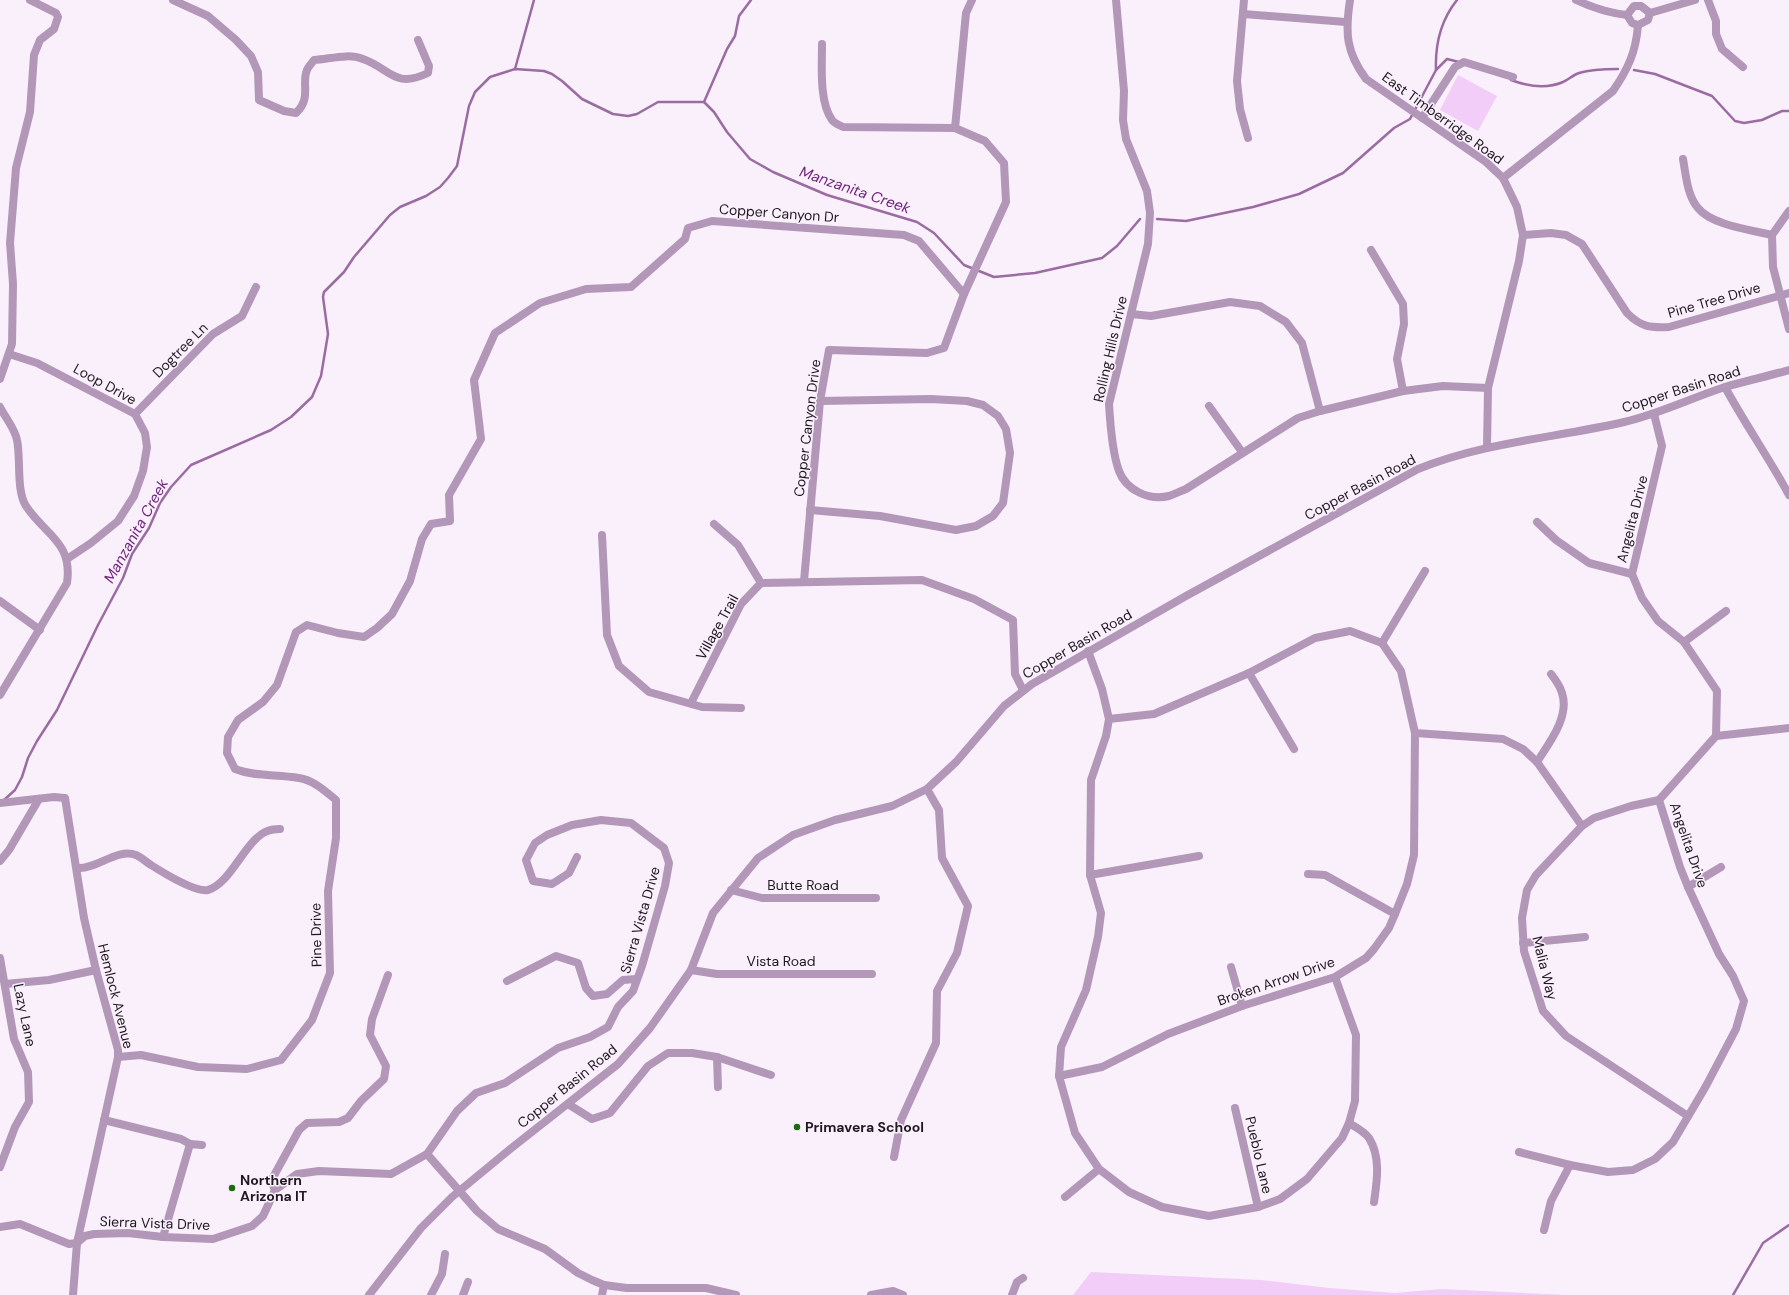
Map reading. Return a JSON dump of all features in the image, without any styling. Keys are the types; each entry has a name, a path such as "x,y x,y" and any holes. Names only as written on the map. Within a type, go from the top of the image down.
{"street":[{"path":"0,379 12,344 13,284 10,243 16,168 30,112 34,55 40,40 54,29 58,17 56,13 30,0"},
{"path":"173,0 208,16 236,40 251,56 258,72 259,100 284,112 296,113 302,107 306,91 306,71 314,60 348,55 363,59 397,79 417,78 428,73 429,66 418,40"},
{"path":"822,44 822,82 826,108 833,122 843,126 955,128 966,13 972,0"},
{"name":"Rolling Hills Drive","path":"1116,0 1124,91 1123,120 1126,139 1147,191 1150,213 1148,244 1109,404 1110,420 1119,471 1130,487 1147,496 1168,496 1186,489 1242,452 1298,418 1320,411 1403,391 1443,386 1488,388"},
{"path":"1244,0 1237,80 1240,110 1248,138"},
{"name":"East Timberridge Road","path":"1350,0 1346,22 1348,44 1355,64 1366,79 1486,162 1503,178 1517,207 1523,235 1519,261 1488,388 1488,447"},
{"path":"1576,0 1596,9 1627,15 1632,23 1638,25 1648,20 1650,13"},
{"path":"1650,13 1695,0"},
{"path":"1708,0 1716,21 1716,34 1722,49 1743,67"},
{"path":"1627,15 1634,6 1644,7 1650,13"},
{"path":"1243,14 1346,22"},
{"path":"1503,178 1594,108 1613,91 1626,72 1637,44 1638,25"},
{"path":"1420,116 1455,67 1464,62 1513,77"},
{"name":"Copper Canyon Drive","path":"804,581 820,401 830,350 927,354 944,348 964,294 1006,202 1004,163 985,141 955,128"},
{"path":"1683,159 1689,190 1698,209 1721,223 1772,235"},
{"path":"1789,211 1772,235 1772,267 1789,329"},
{"name":"Copper Canyon Dr","path":"336,800 319,786 300,778 246,773 235,769 227,753 228,737 238,720 263,702 277,685 296,632 306,625 338,633 364,637 377,628 392,614 410,581 422,539 431,524 450,521 449,495 481,440 474,380 495,333 540,302 586,289 631,287 685,239 688,228 712,221 904,235 919,241 964,294"},
{"name":"Pine Tree Drive","path":"1523,235 1551,233 1566,235 1582,244 1627,313 1636,322 1652,328 1669,327 1789,293"},
{"path":"1371,250 1403,304 1404,324 1398,358 1403,391"},
{"name":"Dogtree Ln","path":"135,414 213,334 242,316 256,287"},
{"path":"1131,314 1151,316 1230,302 1260,306 1286,322 1302,342 1320,411"},
{"name":"Loop Drive","path":"9,354 37,363 135,414 145,433 147,447 143,471 134,496 118,521 91,543 67,559"},
{"name":"Copper Basin Road","path":"369,1295 421,1228 452,1197 618,1064 650,1028 691,970 713,913 758,858 793,834 835,820 892,806 927,789 956,762 1004,706 1023,690 1044,676 1396,480 1440,460 1488,447 1596,428 1654,414 1725,387 1789,370"},
{"path":"1725,387 1745,425 1776,471 1789,495"},
{"path":"810,510 880,516 956,530 976,526 993,516 1003,503 1010,453 1006,429 998,416 983,405 967,401 932,399 820,401"},
{"path":"1208,406 1242,452"},
{"path":"0,407 17,438 20,457 21,489 25,505 65,552 69,565 67,583 0,694"},
{"name":"Angelita Drive","path":"1570,1165 1608,1172 1633,1170 1655,1159 1673,1142 1706,1086 1736,1030 1744,1001 1733,976 1719,954 1688,887 1680,867 1659,800 1716,736 1717,691 1684,642 1658,621 1642,598 1632,574 1662,446 1654,414"},
{"path":"1537,522 1556,540 1589,563 1632,574"},
{"path":"714,524 738,545 761,583 922,580 974,599 1014,620 1014,674 1023,690"},
{"path":"602,535 607,634 618,666 649,692 702,707 741,708"},
{"path":"1109,719 1154,714 1249,673 1315,638 1350,631 1382,643 1425,571"},
{"name":"Village Trail","path":"691,703 741,604 761,583"},
{"path":"0,601 40,630"},
{"path":"1684,642 1726,611"},
{"name":"Broken Arrow Drive","path":"1059,1076 1102,1066 1168,1034 1242,1006 1335,977 1366,958 1389,928 1407,884 1414,855 1415,734 1401,671 1382,643"},
{"path":"1088,651 1102,689 1109,719 1106,736 1091,780 1090,875 1101,913 1098,937 1086,990 1061,1047 1059,1076 1075,1133 1099,1169 1129,1192 1162,1207 1209,1216 1258,1207 1280,1199 1308,1179 1342,1138 1350,1123 1355,1101 1357,1068 1356,1035 1335,977"},
{"path":"1249,673 1294,749"},
{"path":"1537,762 1552,739 1563,712 1562,693 1551,674"},
{"path":"1716,736 1789,728"},
{"path":"1415,734 1503,739 1523,749 1537,762 1582,826"},
{"path":"894,1157 901,1120 936,1043 937,991 957,953 968,906 942,858 939,810 927,789"},
{"name":"Hemlock Avenue","path":"39,799 54,797 65,798 78,868 84,918 118,1057 77,1243 73,1295"},
{"path":"0,803 39,799"},
{"path":"0,861 9,850 39,799"},
{"name":"Pine Drive","path":"118,1057 141,1054 198,1067 247,1069 281,1060 312,1020 330,973 328,891 336,838 336,800"},
{"name":"Malia Way","path":"1659,800 1631,806 1594,818 1582,826 1536,874 1527,890 1522,918 1523,943 1535,989 1543,1012 1551,1022 1566,1036 1688,1116"},
{"name":"Sierra Vista Drive","path":"77,1243 85,1236 94,1234 128,1233 164,1237 213,1239 252,1226 263,1216 275,1190 297,1174 319,1171 391,1174 427,1154 457,1111 476,1093 505,1083 558,1048 590,1037 608,1027 618,1007 633,990 642,966 665,886 670,863 664,848 631,823 601,820 572,825 547,835 535,843 526,860 533,881 552,884 569,873 577,857"},
{"path":"78,868 87,868 122,855 137,855 151,865 197,890 208,890 216,887 254,840 266,832 280,828"},
{"path":"1090,875 1199,856"},
{"path":"1688,887 1721,867"},
{"path":"1308,874 1325,876 1395,914"},
{"name":"Butte Road","path":"732,890 762,898 876,898"},
{"path":"1523,943 1585,937"},
{"path":"507,981 556,956 578,963 586,988 593,996 607,994 623,980 636,979"},
{"name":"Lazy Lane","path":"0,958 14,1039 28,1072 28,1102 15,1127 0,1167"},
{"path":"1231,967 1242,1006"},
{"path":"5,984 49,980 96,970"},
{"name":"Vista Road","path":"691,970 717,974 872,974"},
{"path":"275,1190 271,1182 299,1130 307,1123 339,1122 348,1118 361,1101 384,1079 386,1066 370,1036 372,1019 388,975"},
{"path":"568,1104 592,1119 610,1113 648,1066 668,1053 717,1057 771,1075"},
{"path":"717,1057 718,1087"},
{"name":"Pueblo Lane","path":"1235,1108 1258,1207"},
{"path":"104,1120 181,1139 190,1144 202,1145"},
{"path":"1350,1123 1369,1138 1374,1151 1378,1170 1374,1202"},
{"path":"164,1237 190,1144"},
{"path":"1519,1152 1570,1165 1551,1201 1544,1230"},
{"path":"427,1154 477,1211 498,1229 545,1249 578,1273 604,1285 627,1288 706,1288 736,1295"},
{"path":"1065,1197 1099,1169"},
{"path":"0,1227 20,1224 56,1240 69,1244 77,1243"},
{"path":"430,1295 442,1274 445,1254"},
{"path":"1012,1295 1017,1282 1023,1278"},
{"path":"463,1295 468,1282"},
{"path":"602,1295 604,1285"},
{"path":"871,1295 893,1291 903,1295"}],"shaded area":[{"path":"1458,75 1497,96 1478,131 1440,110"},
{"path":"1091,1272 1261,1280 1329,1288 1395,1293 1441,1289 1567,1295 1073,1295"}],"waterway":[{"path":"515,69 534,0"},
{"path":"704,102 727,49 735,36 739,16 751,0"},
{"path":"1436,70 1440,33 1451,8 1457,0"},
{"name":"Manzanita Creek","path":"1157,219 1186,221 1253,207 1299,194 1343,173 1394,128 1410,119 1436,70 1447,59 1459,62"},
{"name":"Manzanita Creek","path":"4,800 15,790 22,777 28,758 57,710 98,625 123,578 132,554 149,528 160,503 171,487 191,465 271,430 291,417 312,397 321,376 328,334 323,297 324,292 344,272 354,257 390,215 400,207 426,196 440,187 448,178 457,166 469,106 475,92 490,77 515,69 544,71 552,74 562,81 582,99 613,114 628,116 637,114 658,102 704,102 714,112 727,132 750,159 773,172 827,195 917,222 934,233 964,265 994,277 1035,273 1102,258 1117,246 1140,219"},
{"name":"Manzanita Creek","path":"1511,80 1524,84 1544,86 1563,82 1577,74 1584,72 1618,69"},
{"name":"Manzanita Creek","path":"1634,70 1655,74 1712,96 1735,121 1744,123 1762,120 1782,111 1789,111"},
{"path":"1733,1295 1763,1243 1789,1225"}],"place":[{"name":"Primavera School","path":"797,1127"},
{"name":"Northern Arizona IT","path":"232,1188"}]}
